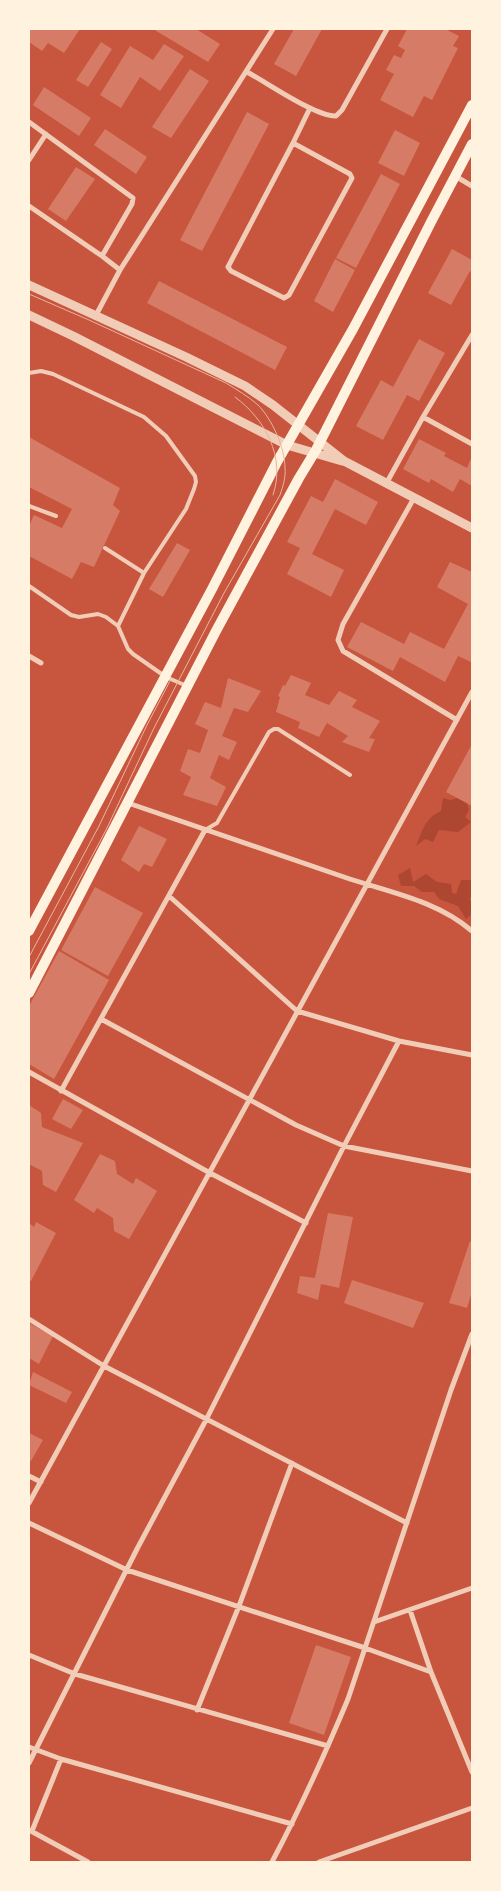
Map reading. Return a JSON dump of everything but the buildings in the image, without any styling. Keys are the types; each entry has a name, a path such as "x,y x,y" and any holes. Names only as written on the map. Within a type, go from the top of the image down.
{"main road":[{"path":"29,931 166,677 277,462 353,329 472,104"},
{"path":"29,993 216,631 320,442 472,144"}],"street":[{"path":"96,317 120,270 273,29"},
{"path":"247,72 310,108 333,116 340,113 387,29"},
{"path":"293,143 350,174 352,178 288,295 284,298 231,271 228,267 310,108"},
{"path":"29,122 133,198 132,204 102,256"},
{"path":"29,160 46,134"},
{"path":"455,176 472,186"},
{"path":"29,206 120,270"},
{"path":"29,285 245,386 344,461 472,528"},
{"path":"29,315 287,445 344,461"},
{"path":"386,484 422,418 472,335"},
{"path":"422,418 472,444"},
{"path":"414,498 343,624 338,640 343,650 457,720"},
{"path":"29,656 41,663"},
{"path":"29,1503 472,692"},
{"path":"128,803 367,885 425,902 459,920 472,931"},
{"path":"61,1091 205,830"},
{"path":"168,896 297,1011 399,1041 472,1055"},
{"path":"101,1019 296,1125 344,1146 472,1171"},
{"path":"29,1763 399,1041"},
{"path":"29,1072 210,1174 306,1223"},
{"path":"29,1319 104,1366 407,1523"},
{"path":"272,1862 292,1824 348,1699 451,1390 472,1334"},
{"path":"197,1710 239,1606 292,1463"},
{"path":"29,1476 41,1482"},
{"path":"29,1523 127,1570 365,1648 431,1672"},
{"path":"374,1622 472,1588"},
{"path":"410,1610 431,1672 472,1772"},
{"path":"29,1655 75,1674 328,1746"},
{"path":"29,1747 61,1759 292,1824"},
{"path":"61,1759 30,1831 88,1862"},
{"path":"319,1862 333,1860 472,1808"}],"lane":[{"path":"29,373 41,371 53,374 144,417 166,436 190,468 196,482 186,509 144,574 118,626"},
{"path":"29,506 56,516"},
{"path":"105,548 144,574"},
{"path":"29,586 71,615 79,617 98,614 118,626 128,649 133,654 166,677 188,687"},
{"path":"205,830 217,823 269,732 274,729 278,729 350,775"}],"shaded area":[{"path":"464,796 469,810 465,817 471,822 458,832 439,830 433,842 425,839 416,846 422,830 428,821 441,811 443,798 451,800"},
{"path":"410,868 413,882 426,874 437,882 451,884 452,893 456,894 461,880 472,880 472,897 469,898 472,904 472,914 466,919 458,906 439,899 434,892 422,892 414,886 401,886 398,875"}],"tram line":[{"path":"29,294 226,383 246,396 258,405 273,426 283,452 285,471 280,495 224,593 154,728 106,830 29,974"},
{"path":"235,397 255,416 270,440 275,453 277,467 273,495"},
{"path":"29,957 99,826 170,681"}]}
